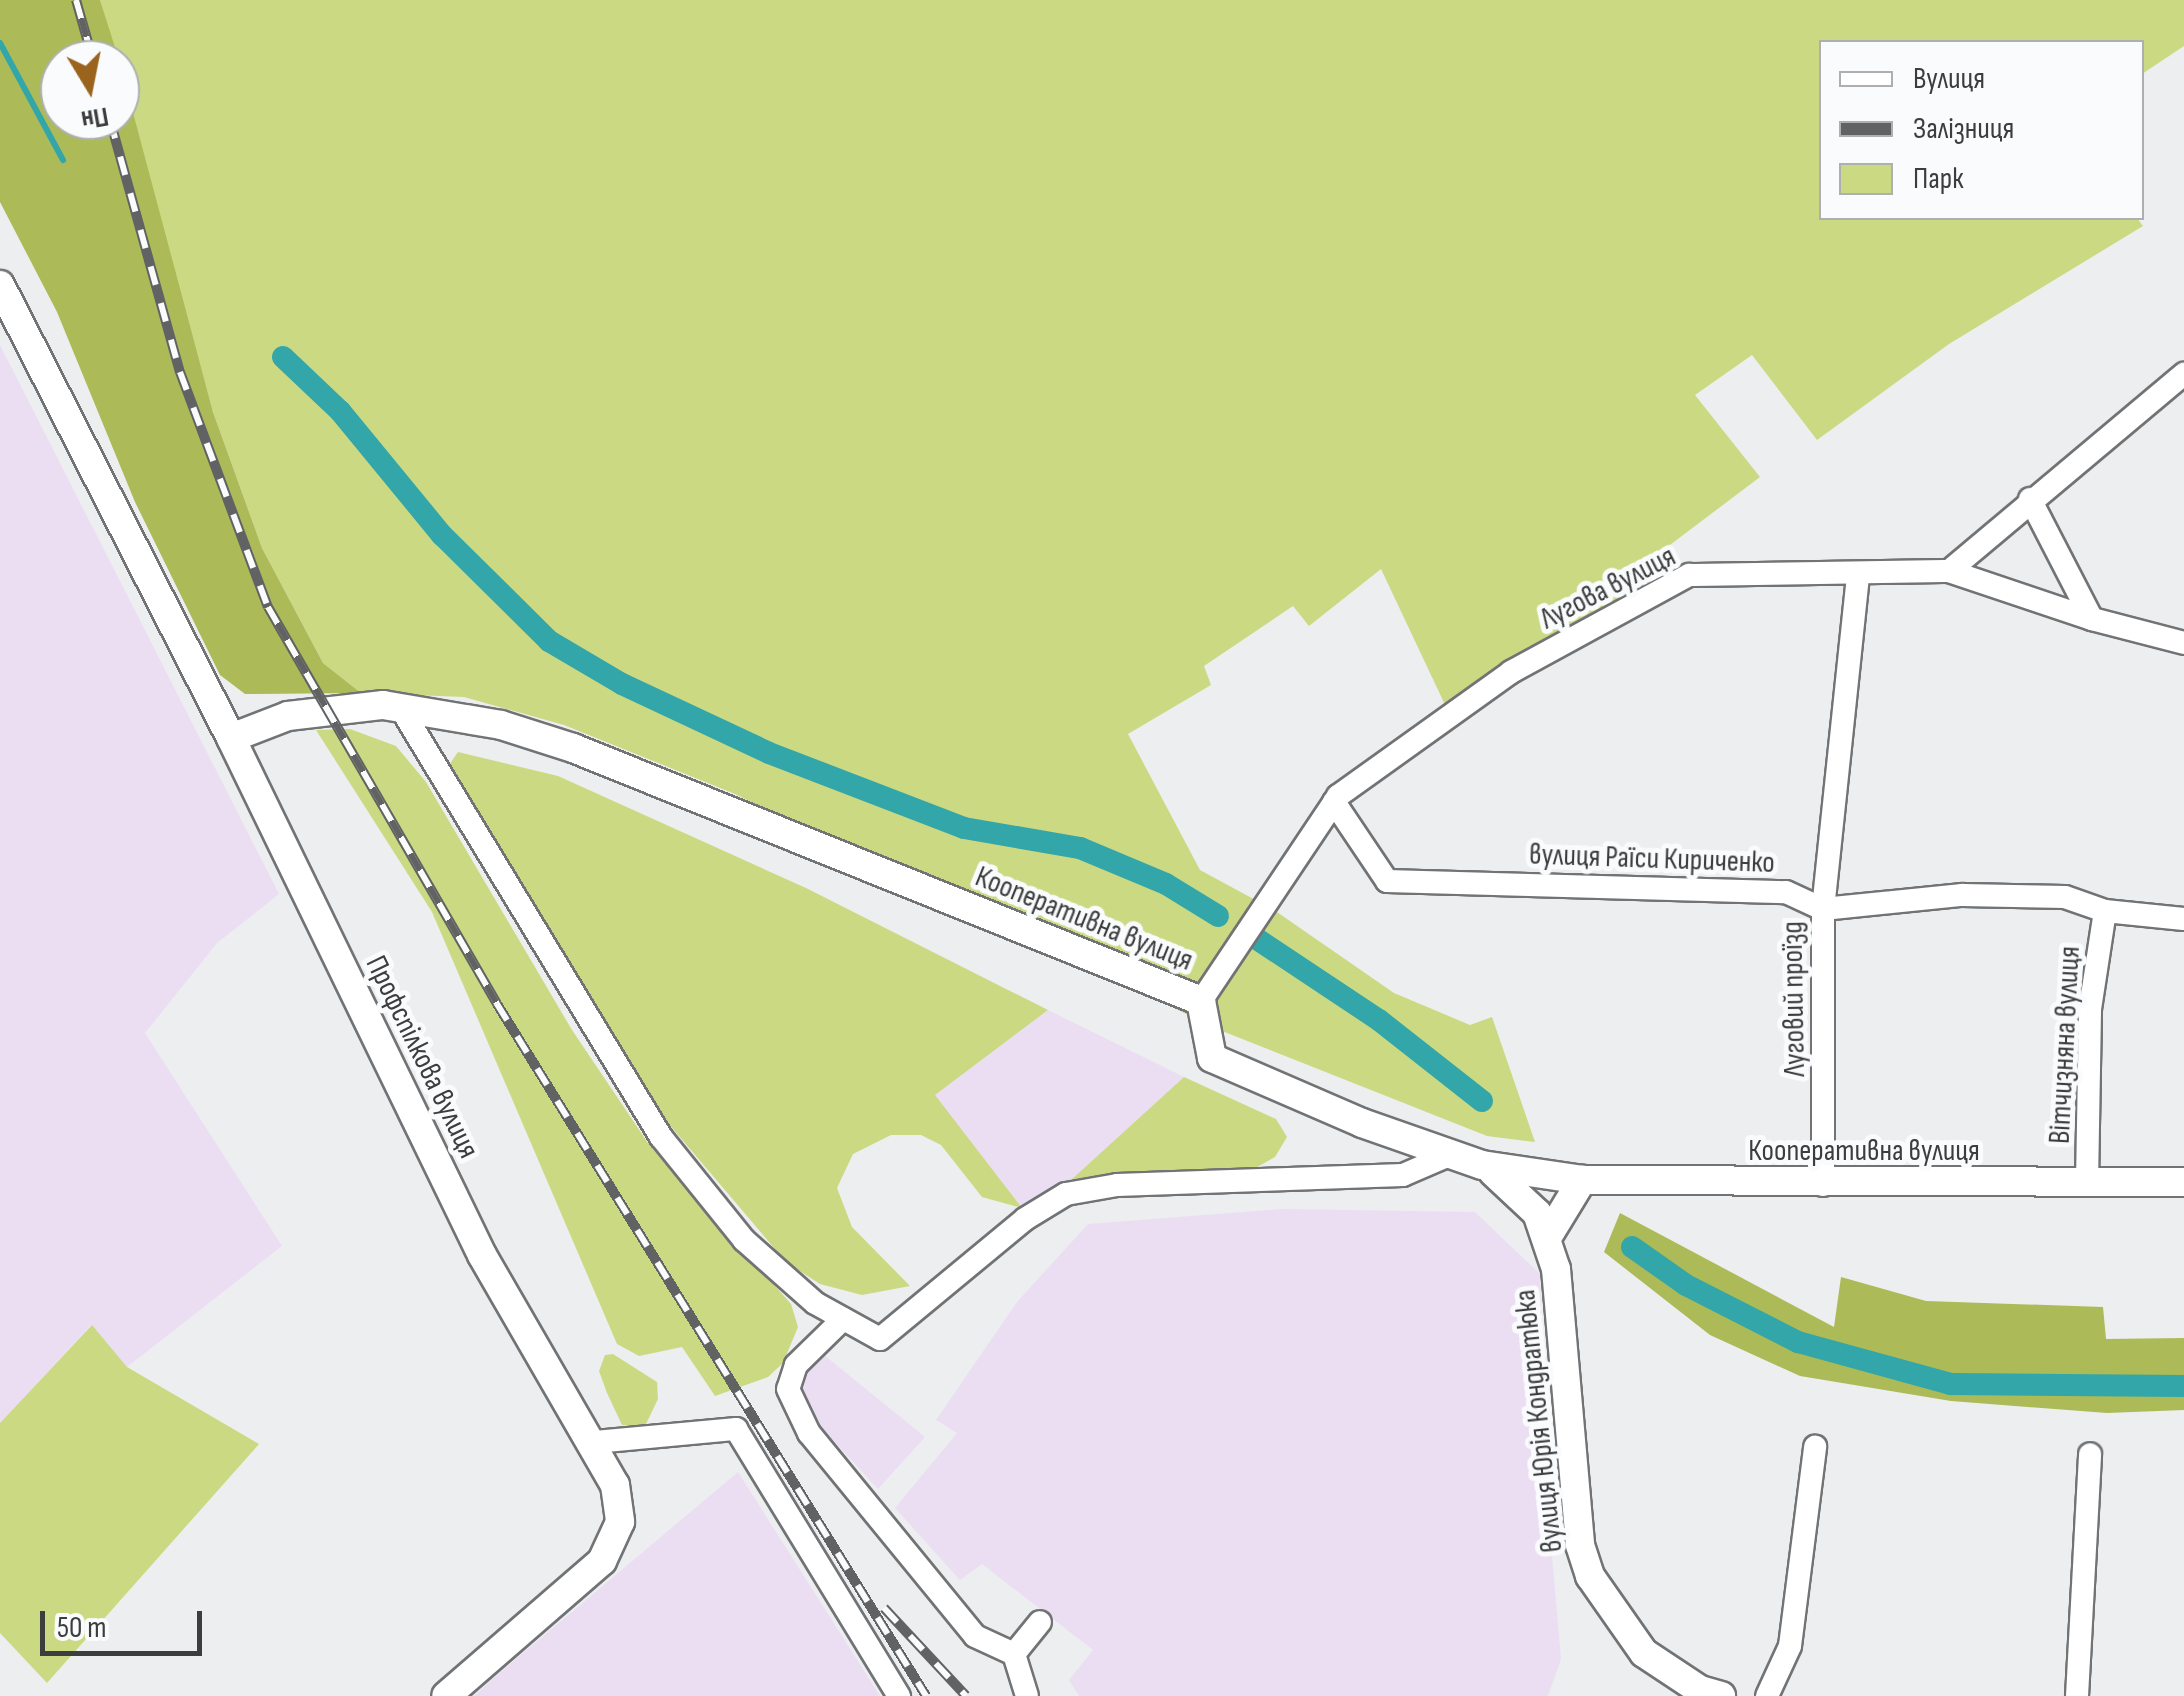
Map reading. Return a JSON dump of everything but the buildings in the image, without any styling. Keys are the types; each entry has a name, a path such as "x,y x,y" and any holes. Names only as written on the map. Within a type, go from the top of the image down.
{"street":[{"name":"Профспілкова вулиця","path":"0,285 231,738 482,1255 596,1442 621,1505 616,1540 586,1576 446,1696"},
{"path":"2184,374 2030,498 1949,571 2092,619 2184,643"},
{"path":"2030,498 2092,619"},
{"name":"Лугова вулиця","path":"1201,1002 1334,802 1511,672 1689,575 1949,571"},
{"name":"Луговий проїзд","path":"1823,1185 1823,909 1858,574"},
{"name":"Кооперативна вулиця","path":"231,738 288,716 400,707 501,725 573,748 1201,1002 1212,1058 1482,1165 1582,1180 1823,1185 2184,1182"},
{"path":"400,707 662,1137 744,1240 815,1303 880,1340 1025,1220 1066,1194 1117,1186 1403,1175 1449,1155"},
{"name":"вулиця Раїси Кириченко","path":"1334,802 1386,881 1786,892 1823,909 1962,895 2064,897 2105,911 2184,919"},
{"name":"Вітчизняна вулиця","path":"2087,1184 2090,1008 2105,911"},
{"name":"вулиця Юрія Кондратюка","path":"1482,1165 1519,1190 1548,1236 1556,1270 1580,1545 1590,1576 1644,1653 1700,1690 1721,1696"},
{"path":"1548,1236 1582,1180"},
{"path":"843,1318 796,1365 788,1389 809,1433 974,1636 1014,1654 1027,1696"},
{"path":"596,1442 736,1429 900,1696"},
{"path":"1768,1696 1790,1646 1815,1447"},
{"path":"2076,1696 2090,1454"},
{"path":"1014,1654 1040,1622"}],"shaded area":[{"path":"0,345 279,894 217,943 145,1033 282,1246 127,1367 91,1325 0,1423"},
{"path":"1048,1010 1184,1077 1072,1179 1022,1208 934,1095"},
{"path":"1283,1209 1475,1212 1540,1274 1546,1487 1561,1659 1548,1696 1079,1696 1069,1680 1093,1650 982,1564 960,1580 895,1508 957,1433 936,1420 1017,1302 1088,1224"},
{"path":"824,1355 925,1437 878,1489 808,1413 799,1382 812,1360"},
{"path":"738,1472 880,1696 474,1696 504,1669"}],"green space":[{"path":"0,0 100,0 113,40 40,40 40,140 140,139 213,412 262,548 323,663 361,693 245,694 220,675 135,502 57,312 0,202"},
{"path":"100,0 2184,0 2184,46 2144,73 2144,40 1819,40 1819,220 2138,220 2143,226 1949,344 1817,440 1752,355 1695,395 1760,477 1646,563 1663,583 1447,709 1381,569 1309,626 1293,606 1204,666 1211,685 1128,734 1200,870 1274,910 1394,993 1470,1025 1492,1017 1535,1142 1487,1136 1217,1029 735,794 564,725 464,697 361,693 323,663 262,548 213,412 138,140 140,40 111,40"},
{"path":"350,729 396,746 426,782 572,1030 648,1143 791,1304 798,1327 783,1363 768,1377 715,1396 682,1347 639,1356 617,1344 432,912 316,730"},
{"path":"458,752 558,776 806,888 1048,1010 935,1095 1022,1208 982,1197 941,1145 921,1135 891,1135 853,1154 837,1188 852,1227 910,1286 862,1295 820,1284 786,1262 662,1116 449,765"},
{"path":"1184,1077 1276,1119 1287,1137 1275,1157 1252,1170 1072,1179"},
{"path":"1620,1213 1834,1327 1841,1277 1926,1301 2103,1307 2106,1339 2184,1338 2184,1410 2107,1413 1951,1401 1800,1376 1710,1335 1604,1252"},
{"path":"92,1325 127,1367 259,1444 47,1683 0,1633 0,1423"},
{"path":"613,1354 657,1382 658,1399 645,1426 622,1425 607,1393 599,1371 605,1355"}],"waterway":[{"path":"0,43 63,160"},
{"path":"283,357 340,411 442,535 549,641 622,684 769,753 964,828 1080,848 1166,884 1218,916"},
{"path":"1257,939 1379,1020 1482,1101"},
{"path":"1632,1247 1686,1285 1798,1342 1951,1384 2184,1386"}],"railway":[{"path":"76,0 87,40"},
{"path":"116,140 180,372 268,607 497,1004 926,1696"},
{"path":"884,1608 966,1696"}]}
